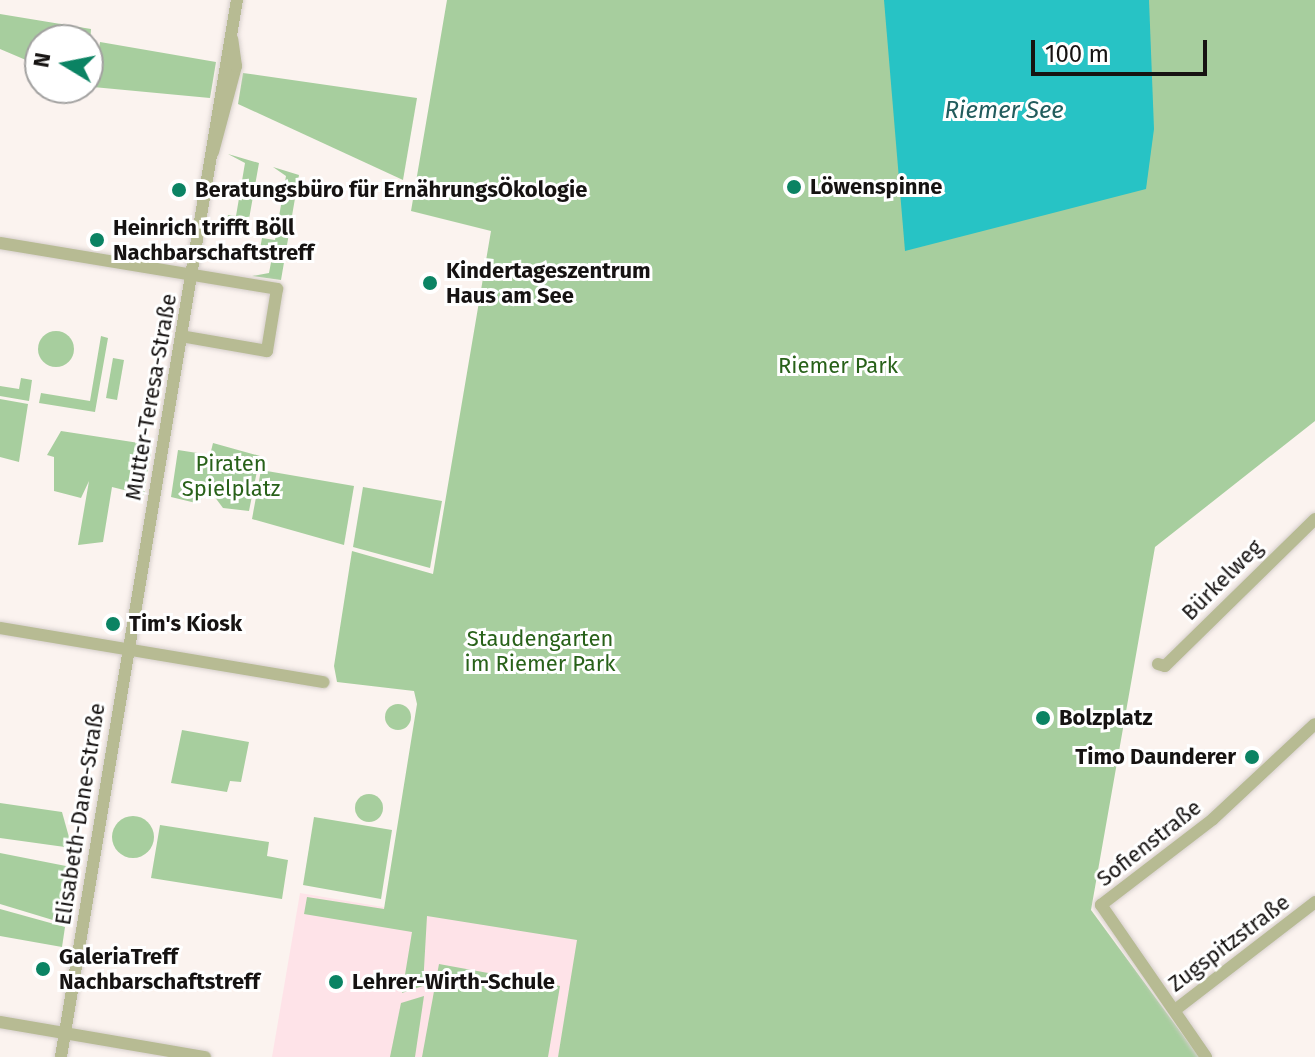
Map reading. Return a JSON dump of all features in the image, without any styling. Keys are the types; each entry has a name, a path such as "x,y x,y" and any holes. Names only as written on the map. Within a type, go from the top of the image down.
{"street":[{"name":"Mutter-Teresa-Straße","path":"128,649 168,432 213,152 236,66 231,36 237,0"},
{"path":"73,255 76,241"},
{"path":"0,243 277,289 267,351 181,336"},
{"name":"Bürkelweg","path":"1158,664 1165,666 1315,519"},
{"path":"0,628 324,682"},
{"name":"Elisabeth-Dane-Straße","path":"61,1057 128,649"},
{"name":"Sofienstraße","path":"1175,1010 1101,905 1213,819 1315,724"},
{"name":"Zugspitzstraße","path":"1206,1057 1175,1010 1315,902"},
{"path":"0,1022 205,1057"}],"shaded area":[{"path":"300,893 578,940 558,1057 272,1057"}],"green space":[{"name":"Riemer Park","path":"447,0 1315,0 1315,421 1155,547 1091,910 1199,1057 558,1057 577,940 427,916 423,986 402,993 412,932 304,914 307,897 384,909 417,704 414,691 337,682 334,666 352,551 433,574 491,231 411,211"},
{"path":"0,14 61,24 24,24 24,59 0,49"},
{"path":"104,43 216,62 210,98 104,88"},
{"path":"243,73 417,98 403,180 238,104"},
{"path":"228,154 259,163 249,219 242,218 239,235 225,232 228,215 236,216 245,163"},
{"path":"273,167 299,175 281,280 252,276 269,273 273,252 260,249 262,238 275,240 286,176"},
{"path":"56,331 69,336 74,349 69,362 56,367 43,362 38,349 43,336"},
{"path":"101,336 108,338 95,412 39,403 41,393 90,401"},
{"path":"113,358 124,360 117,400 106,398"},
{"path":"21,378 32,380 29,401 0,396 0,386 19,389"},
{"path":"0,399 28,404 19,462 0,457"},
{"path":"61,431 152,445 144,495 112,487 103,542 78,545 89,481 81,498 54,491 54,457 47,455"},
{"name":"Piraten Spielplatz","path":"213,443 260,456 249,511 223,508 211,492 196,503 171,497 178,450 210,455"},
{"path":"261,470 354,486 344,545 252,519"},
{"path":"363,487 442,501 430,568 353,547"},
{"path":"398,704 407,708 411,717 407,726 398,730 389,726 385,717 389,708"},
{"path":"182,730 249,742 241,782 230,781 227,792 171,783"},
{"path":"369,794 379,798 383,808 379,818 369,822 359,818 355,808 359,798"},
{"path":"0,803 62,812 72,848 0,838"},
{"path":"133,816 148,822 154,837 148,852 133,858 118,852 112,837 118,822"},
{"path":"314,817 392,830 381,899 303,885"},
{"path":"160,825 269,842 267,856 288,860 282,899 151,878"},
{"path":"0,853 76,868 66,924 0,904"},
{"path":"0,909 65,927 62,947 0,936"},
{"path":"439,964 560,986 548,1057 422,1057"},
{"path":"424,996 415,1057 390,1057 401,1003"}],"water":[{"name":"Riemer See","path":"884,0 1149,0 1154,129 1146,189 905,251"}],"place":[{"name":"Löwenspinne","path":"794,187"},
{"name":"Beratungsbüro für ErnährungsÖkologie","path":"179,190"},
{"name":"Heinrich trifft Böll Nachbarschaftstreff","path":"97,240"},
{"name":"Kindertageszentrum Haus am See","path":"430,283"},
{"name":"Tim's Kiosk","path":"113,624"},
{"name":"Bolzplatz","path":"1043,718"},
{"name":"Timo Daunderer","path":"1252,757"},
{"name":"GaleriaTreff Nachbarschaftstreff","path":"43,969"},
{"name":"Lehrer-Wirth-Schule","path":"336,982"}],"park label":[{"name":"Staudengarten im Riemer Park","path":"540,650"}]}
